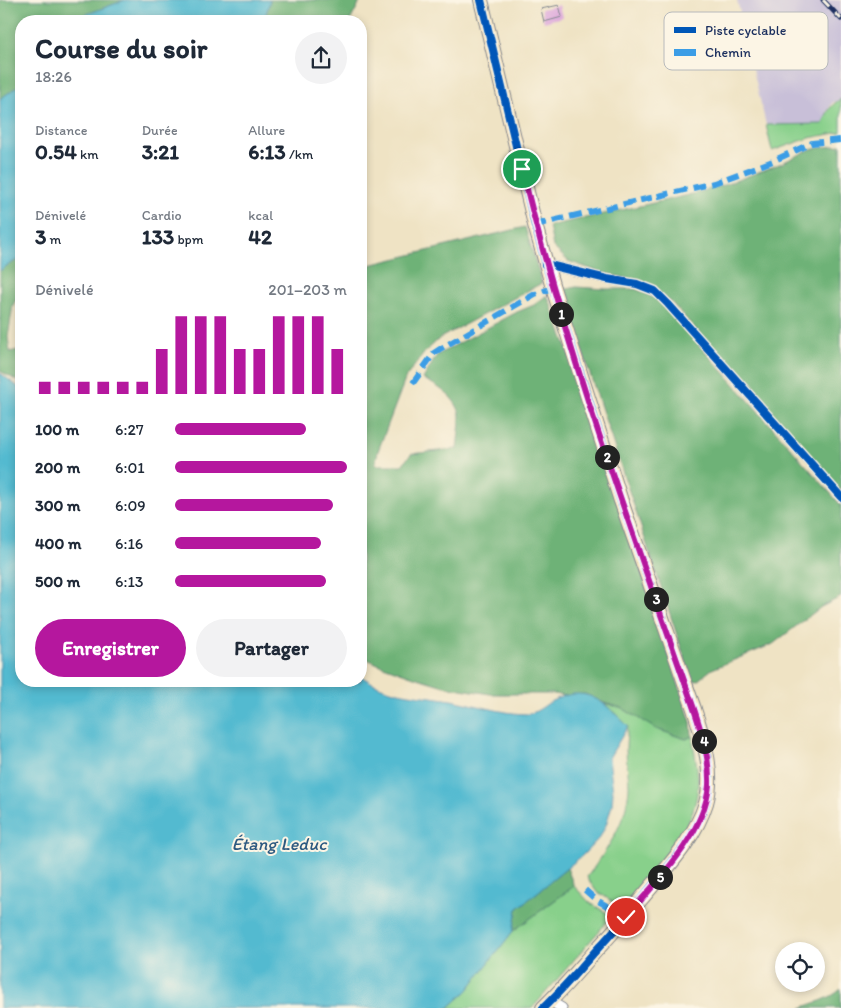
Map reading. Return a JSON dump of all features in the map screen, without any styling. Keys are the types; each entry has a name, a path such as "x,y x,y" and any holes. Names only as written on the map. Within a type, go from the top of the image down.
{"street":[{"path":"481,0 545,264 621,501 694,709 704,741 709,784 706,802 698,822 680,853 552,1006"},
{"path":"545,264 637,284 655,291 841,497"}],"shaded area":[{"path":"737,0 841,0 841,99 832,103 823,124 766,125 753,70 828,70 828,12 740,12"}],"green space":[{"path":"0,0 125,0 85,15 15,15 15,88 0,99"},
{"path":"270,0 361,0 353,15 266,15"},
{"path":"841,99 841,132 809,138 772,151 766,125 823,124 829,109"},
{"path":"841,145 841,491 671,302 635,280 602,273 568,261 553,247 549,226 685,196 727,184 782,163 811,149"},
{"path":"525,227 542,283 440,338 425,352 406,377 378,451 375,465 402,465 411,454 457,449 459,411 447,394 423,379 437,355 517,312 534,305 547,295 564,339 691,722 692,736 686,739 656,729 622,708 604,703 585,694 566,696 554,694 490,694 444,686 367,659 367,266"},
{"path":"15,261 15,302 8,337 10,352 15,351 15,380 0,371 0,271"},
{"path":"576,287 636,289 660,300 841,505 841,597 821,607 773,644 712,669 697,681 692,680 562,290"},
{"path":"604,703 622,708 656,729 686,739 692,736 698,778 697,797 683,832 660,865 622,908 596,891 587,877 615,835 624,812 629,787 626,749 628,726"},
{"path":"567,868 574,886 513,931 517,909"},
{"path":"574,886 590,903 612,916 535,1005 531,1008 448,1008 467,991 513,931"},
{"path":"841,989 841,1008 801,1008 827,998"}],"water":[{"path":"125,0 270,0 266,15 85,15"},
{"path":"15,88 15,261 0,271 0,99"},
{"name":"Étang Leduc","path":"0,373 15,384 15,687 367,687 367,680 381,687 412,695 455,701 518,714 528,714 537,711 564,696 585,695 602,703 628,726 609,758 613,792 612,805 600,837 583,855 517,909 513,931 467,991 448,1008 0,1008"}],"building":[{"path":"559,5 562,17 544,22 541,9"}],"railway":[{"path":"823,0 841,19"}],"marked path":[{"path":"535,225 714,183 773,161 812,143 841,140"},
{"path":"413,383 434,353 535,294 553,288"},
{"path":"585,890 595,899 626,917"}],"cycle path":[{"path":"481,0 535,225 553,288 621,501 694,709 709,767 706,803 690,837 668,867 620,924 543,1008"},
{"path":"545,264 637,284 655,291 841,497"}],"route":[{"path":"522,169 545,264 621,501 694,709 704,741 708,766 709,784 706,802 698,822 680,853 626,917"}]}
